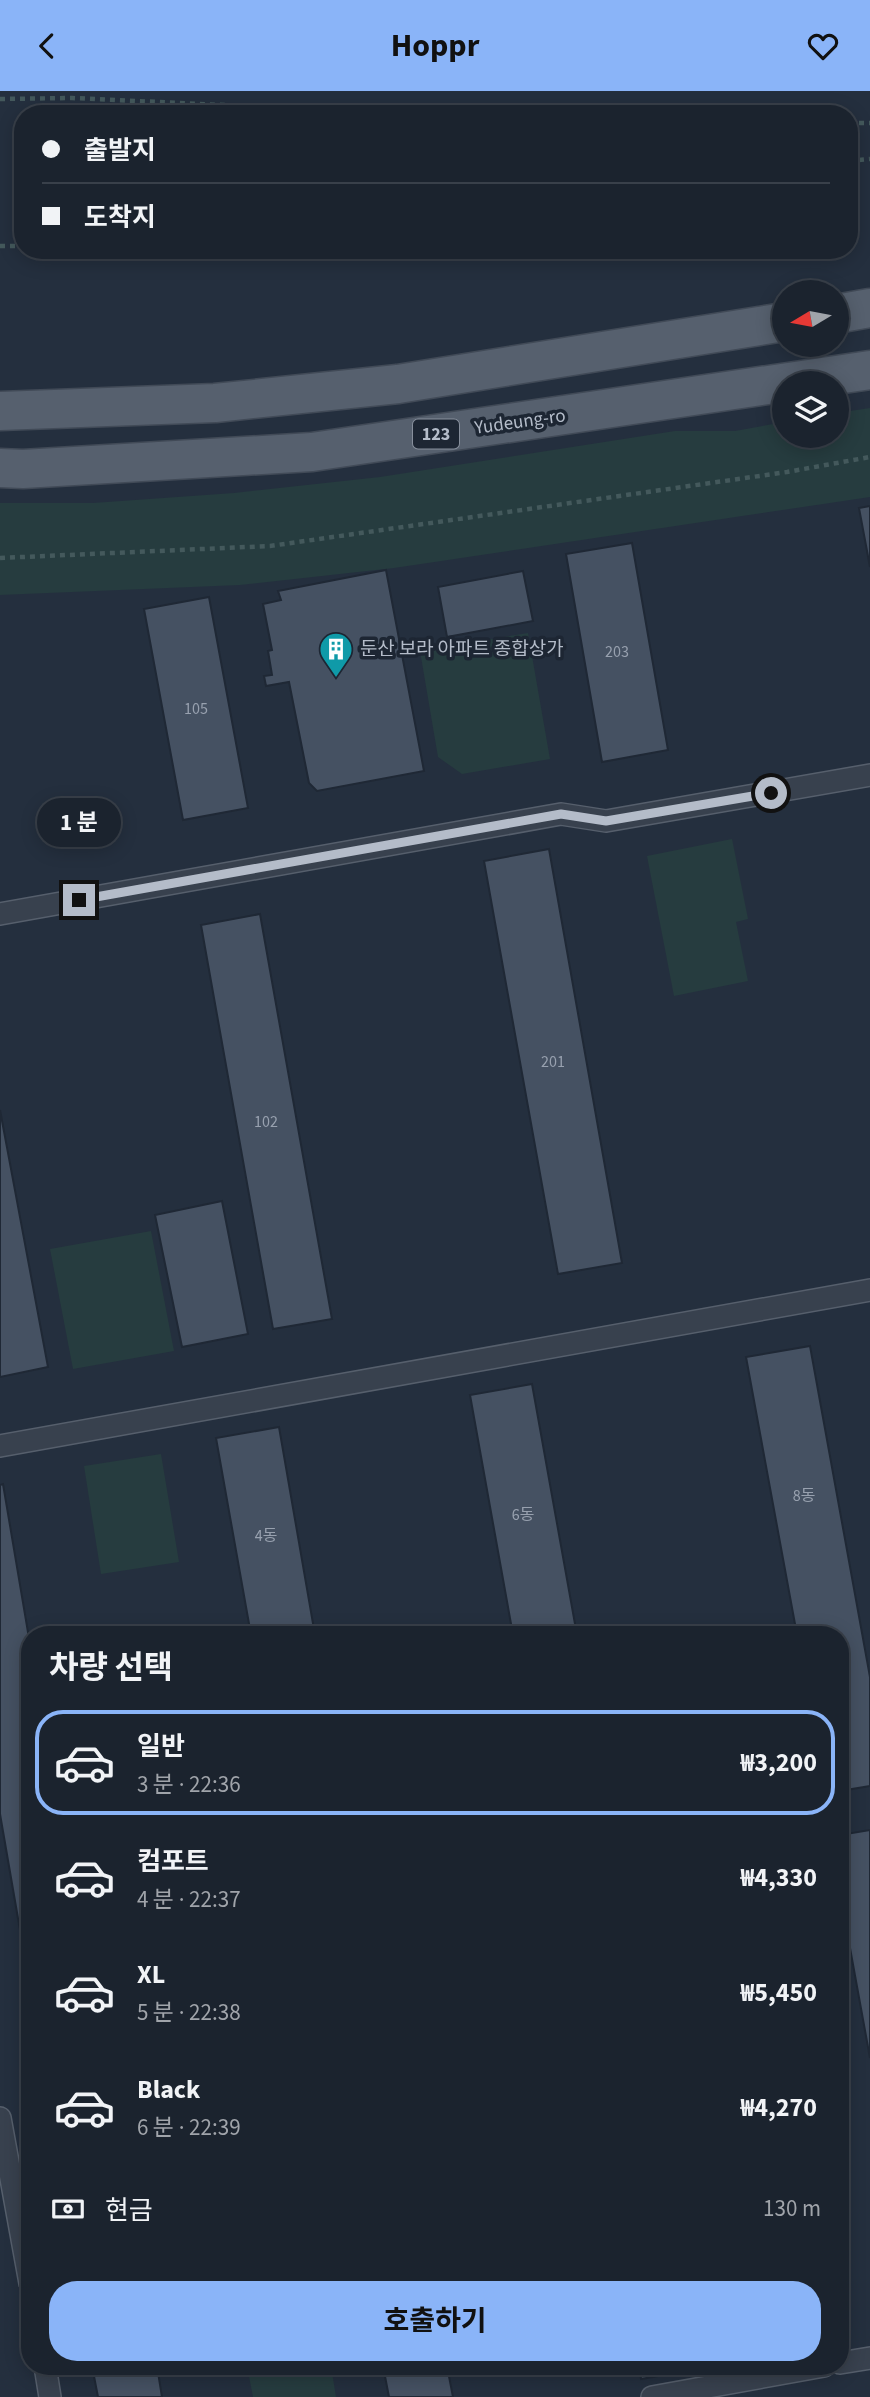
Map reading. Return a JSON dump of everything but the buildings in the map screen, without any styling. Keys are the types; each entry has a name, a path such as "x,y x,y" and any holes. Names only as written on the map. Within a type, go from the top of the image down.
{"main road":[{"path":"849,312 870,308"},
{"path":"0,411 215,403 398,384 772,324"},
{"name":"Yudeung-ro","path":"0,468 312,452 870,370"}],"lane":[{"path":"0,914 561,814 606,821 870,775"},
{"path":"0,1446 870,1290"},
{"path":"0,2118 21,2234"},
{"path":"849,2362 870,2358"},
{"path":"46,2375 50,2397"},
{"path":"652,2397 774,2375"}],"path":[{"path":"0,99 72,98 223,105"},
{"path":"0,558 270,547 773,474 870,457"}],"green space":[{"path":"870,408 870,497 394,568 240,585 0,595 0,503 93,503 234,493 380,477 675,431 735,431 772,424 772,448 849,448 849,411"},
{"path":"528,633 550,759 462,774 438,757 420,651"},
{"path":"732,839 748,919 736,922 748,981 674,996 647,856"},
{"path":"151,1231 174,1351 73,1369 50,1249"},
{"path":"161,1454 179,1562 101,1574 84,1466"},
{"path":"249,2375 332,2375 336,2397 253,2397"}],"place":[{"name":"둔산 보라 아파트 종합상가","path":"336,679"}],"route":[{"path":"79,900 561,814 606,821 771,793"}]}
